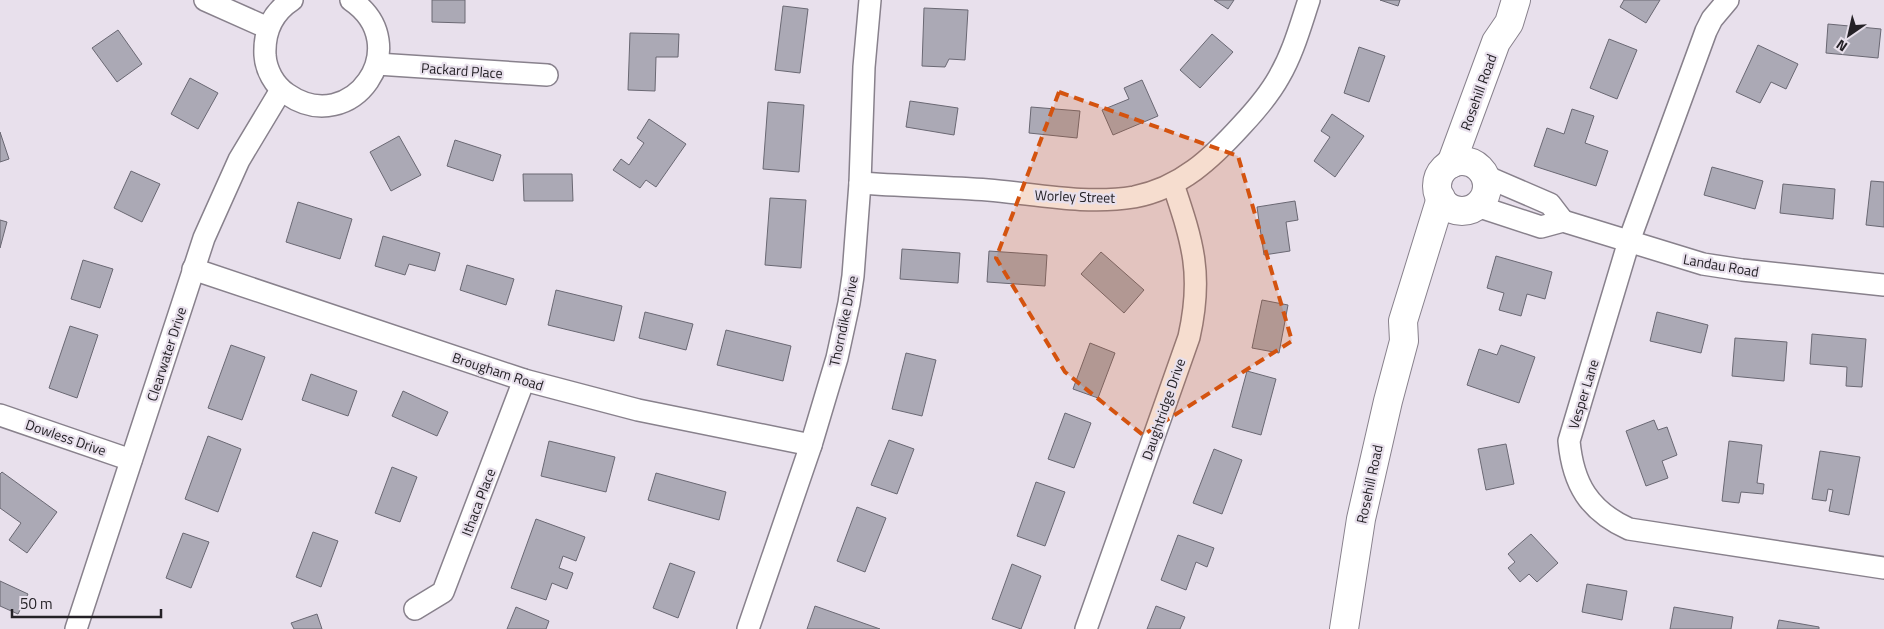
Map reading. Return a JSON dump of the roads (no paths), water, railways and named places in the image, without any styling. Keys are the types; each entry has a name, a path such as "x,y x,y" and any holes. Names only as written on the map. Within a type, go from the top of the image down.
{"main road":[{"name":"Rosehill Road","path":"1451,164 1496,42 1513,11"},
{"name":"Rosehill Road","path":"1483,173 1478,146 1491,98 1510,46 1513,11"},
{"path":"1467,162 1474,164 1483,173 1487,184 1486,192 1483,200 1474,208 1461,211 1446,205 1438,190 1440,175 1451,164 1467,162"},
{"name":"Rosehill Road","path":"1344,629 1361,519 1404,341 1403,321 1441,198"},
{"name":"Rosehill Road","path":"1404,341 1416,329 1444,241 1452,226 1474,208"}],"street":[{"path":"205,0 268,28"},
{"path":"292,0 274,16 268,28 264,44 265,61 271,76 282,90 298,101 317,106 337,104 354,96 369,82 377,64 378,38 374,26 367,14 351,0"},
{"name":"Thorndike Drive","path":"748,629 811,444 837,358 849,303 853,276 860,183 864,68 870,0"},
{"name":"Worley Street","path":"860,183 988,190 1082,200 1109,200 1136,196 1172,184 1194,171 1216,154 1264,100 1279,77 1297,40 1309,0"},
{"name":"Vesper Lane","path":"1728,0 1712,19 1706,31 1629,241 1569,441 1574,472 1586,496 1605,516 1629,529 1884,568"},
{"name":"Packard Place","path":"377,64 547,75"},
{"name":"Clearwater Drive","path":"76,629 204,238 239,160 282,90"},
{"path":"1483,173 1550,204 1563,221"},
{"name":"Daughtridge Drive","path":"1086,629 1188,337 1195,311 1196,283 1194,256 1188,229 1172,184"},
{"name":"Landau Road","path":"1474,208 1541,227 1563,221 1703,264 1884,285"},
{"name":"Brougham Road","path":"193,269 524,380 638,410 811,444"},
{"name":"Ithaca Place","path":"415,609 443,592 524,380"},
{"name":"Dowless Drive","path":"0,415 131,460"}]}
